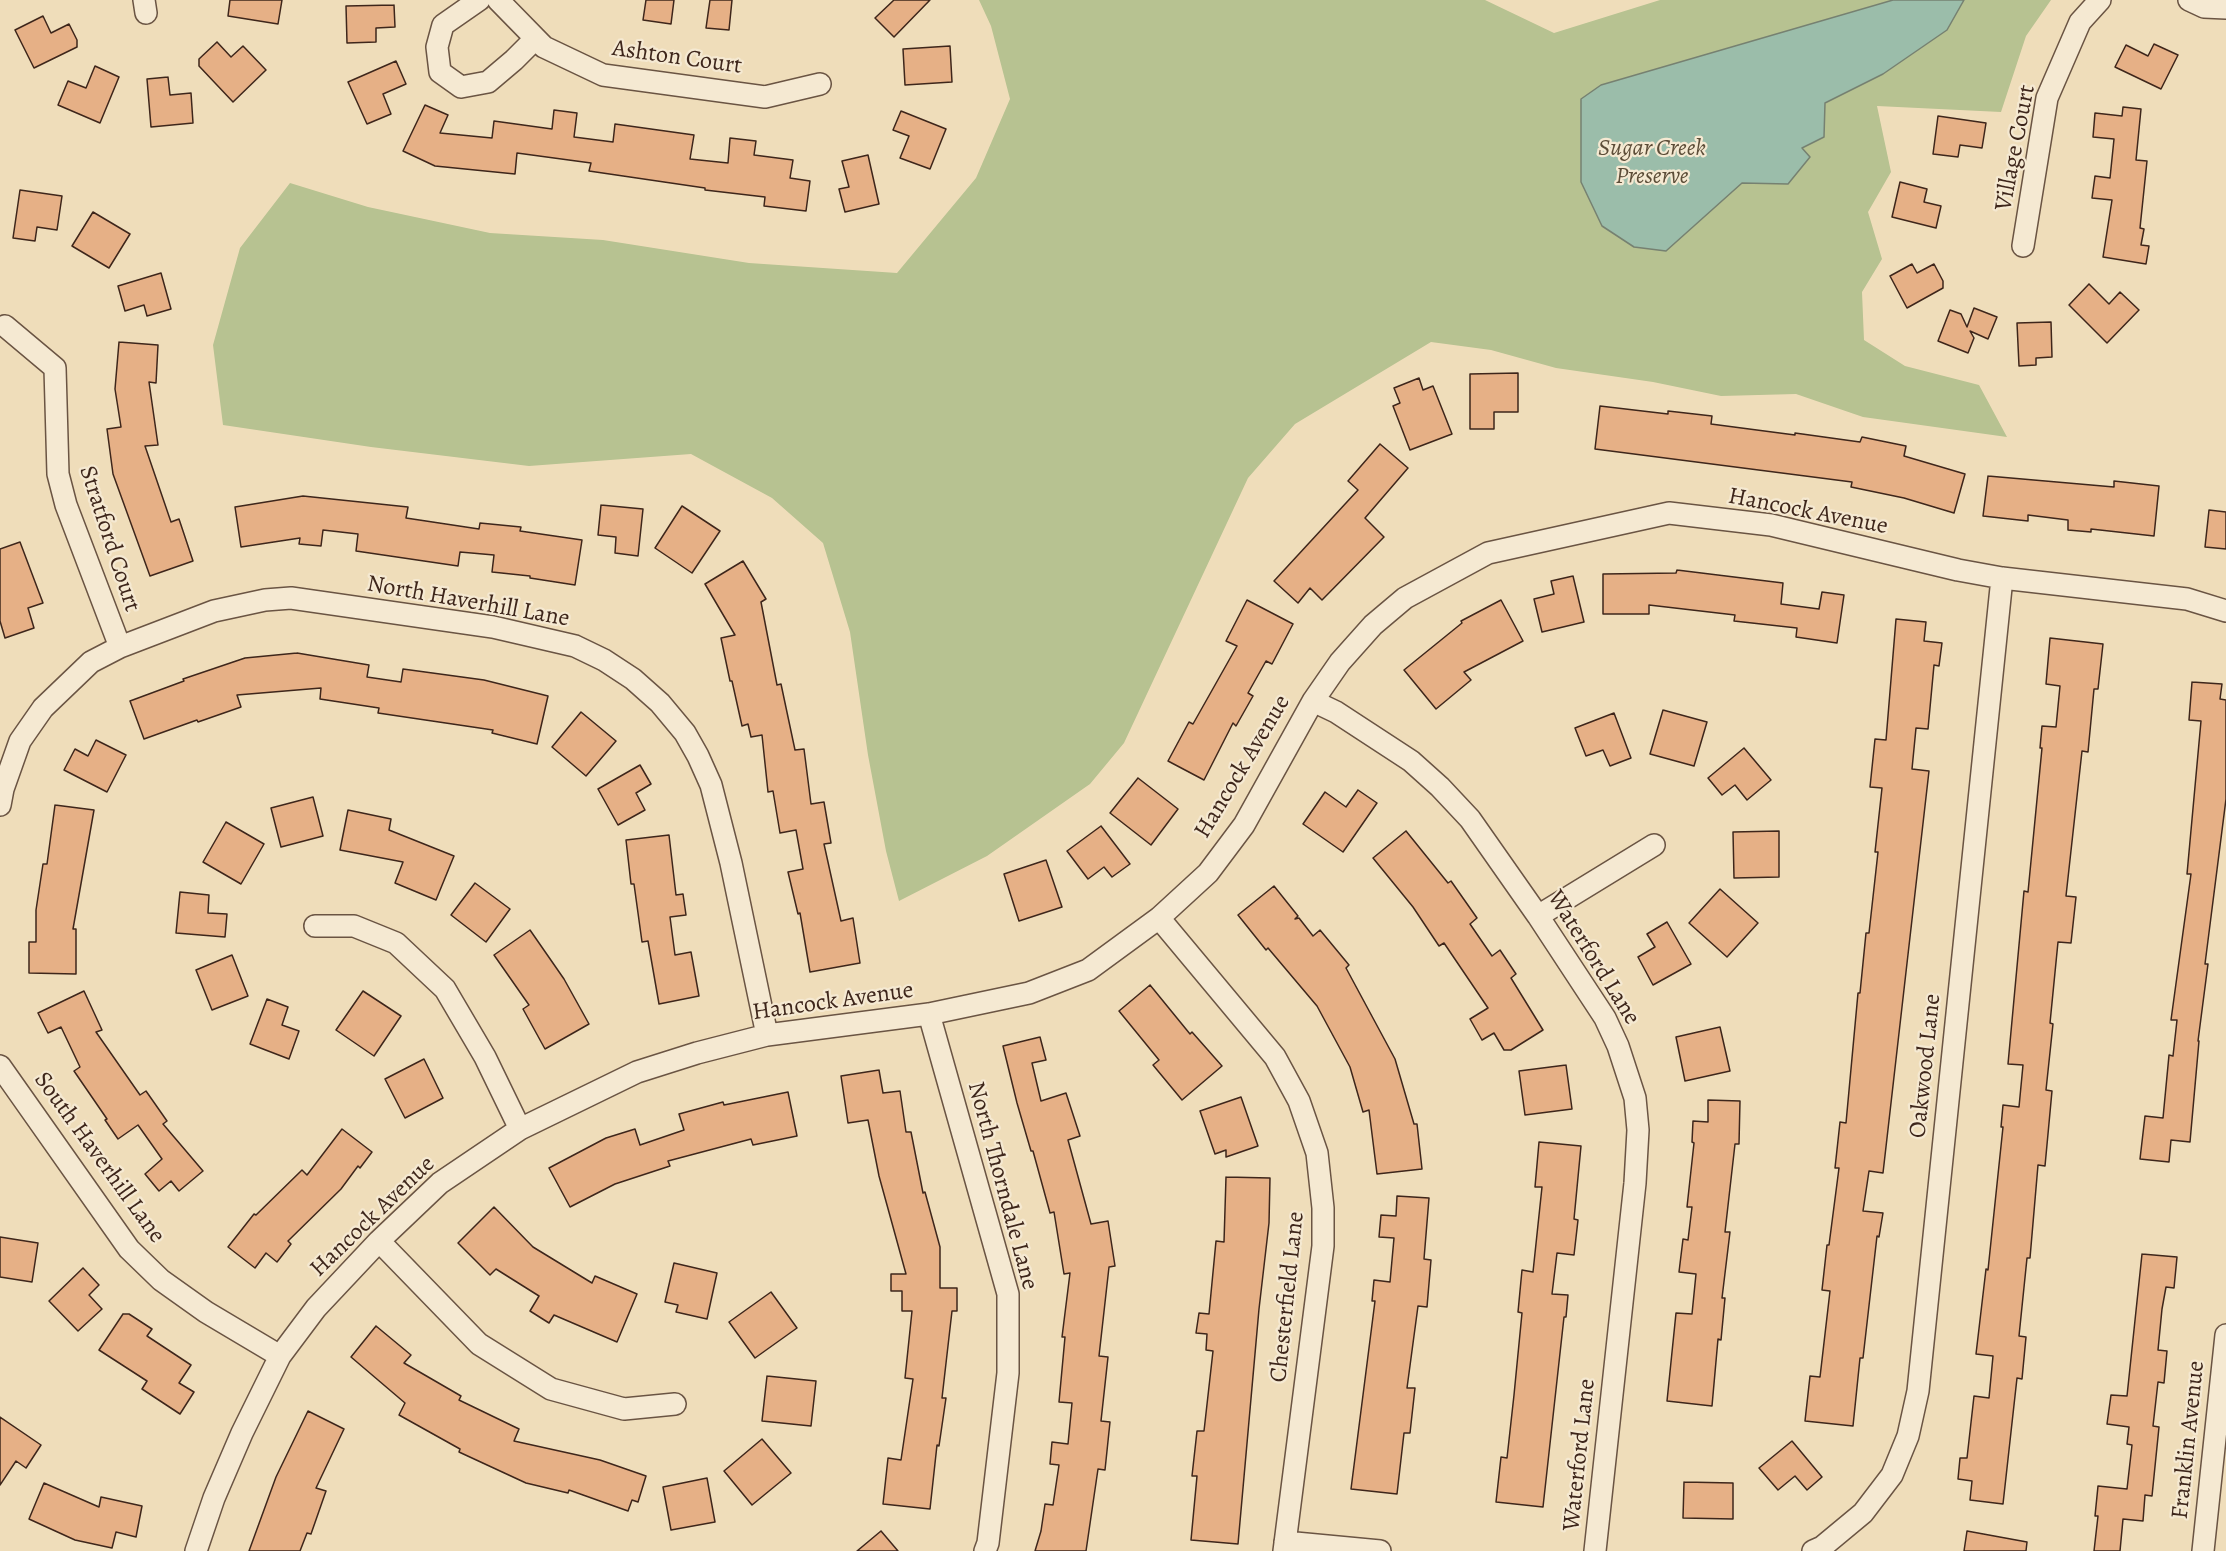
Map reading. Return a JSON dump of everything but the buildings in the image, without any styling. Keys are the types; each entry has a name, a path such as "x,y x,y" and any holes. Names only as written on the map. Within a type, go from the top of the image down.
{"street":[{"path":"479,0 443,25 437,47 440,72 461,87 488,82 535,39"},
{"name":"Ashton Court","path":"498,0 544,47 603,75 765,97 820,84"},
{"name":"Village Court","path":"2023,246 2047,98 2079,22 2100,0"},
{"path":"2189,0 2204,7 2226,8"},
{"name":"Stratford Court","path":"5,326 55,368 58,474 66,505 120,647"},
{"name":"Hancock Avenue","path":"196,1551 218,1487 280,1356 316,1308 379,1241 440,1183 520,1129 637,1072 697,1053 767,1035 928,1014 1029,993 1088,970 1159,918 1208,873 1244,825 1312,700 1340,662 1373,625 1405,598 1488,553 1669,513 1771,525 1958,570 2002,578 2187,599 2226,611"},
{"name":"Oakwood Lane","path":"1813,1551 1822,1547 1863,1513 1892,1475 1908,1436 1918,1392 2002,578"},
{"name":"North Haverhill Lane","path":"120,647 214,611 265,600 291,598 493,627 575,646 603,660 633,679 660,703 685,733 711,785 731,863 767,1035"},
{"path":"0,805 3,789 20,741 43,708 91,662 120,647"},
{"name":"Waterford Lane","path":"1312,700 1336,712 1411,761 1470,819 1538,916 1609,1027 1618,1046 1635,1098 1637,1119 1635,1184 1595,1551"},
{"path":"1538,916 1654,845"},
{"name":"Chesterfield Lane","path":"1159,918 1275,1057 1299,1101 1317,1153 1323,1208 1323,1246 1284,1546"},
{"path":"315,926 354,926 396,943 444,989 485,1057 520,1129"},
{"name":"North Thorndale Lane","path":"928,1014 1008,1294 1008,1373 988,1544 985,1551"},
{"name":"South Haverhill Lane","path":"0,1066 129,1248 161,1280 206,1312 280,1356"},
{"path":"379,1241 479,1344 551,1389 624,1409 675,1404"},
{"name":"Franklin Avenue","path":"2203,1551 2226,1335"},
{"path":"1284,1546 1380,1551"}],"green space":[{"name":"Sugar Creek Preserve","path":"979,0 1485,0 1554,33 1660,0 2051,0 2026,36 2001,112 1877,106 1891,172 1868,212 1882,259 1862,292 1864,340 1905,366 1979,385 2007,437 1863,417 1796,394 1721,396 1653,382 1556,368 1491,350 1431,342 1295,424 1248,478 1124,743 1090,784 987,856 899,901 886,851 868,755 850,632 823,543 772,498 691,454 529,466 371,447 223,425 213,345 240,248 290,183 368,207 490,233 603,240 749,263 897,273 976,178 1010,99 991,26"}],"shaded area":[{"path":"1893,0 1964,0 1947,30 1883,74 1825,103 1824,137 1802,148 1810,157 1788,184 1742,183 1666,251 1634,247 1602,226 1581,182 1581,99 1601,85"}]}
